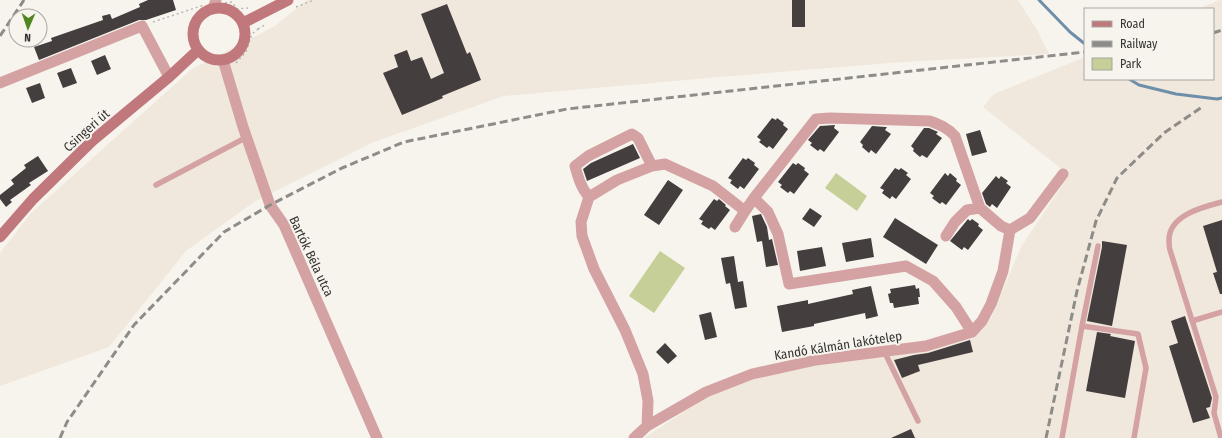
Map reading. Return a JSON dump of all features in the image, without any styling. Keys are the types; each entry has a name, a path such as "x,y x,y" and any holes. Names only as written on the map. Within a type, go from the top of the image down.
{"main road":[{"path":"243,23 288,0"},
{"path":"215,4 220,8 228,9 234,12 243,23 245,39 238,52 231,57 223,60 216,60 209,58 198,50 193,38 194,25 202,14 215,4"},
{"name":"Csingeri út","path":"0,237 33,199 92,141 169,77 198,50"}],"street":[{"path":"0,83 142,26 169,77"},
{"name":"Bartók Béla utca","path":"223,60 270,204 284,225 377,438"},
{"path":"735,227 754,198 816,119 830,118 930,121 942,126 955,136 980,208 1001,226 1010,230"},
{"path":"589,196 585,192 575,166 588,156 632,134 638,138 652,166"},
{"path":"647,426 648,401 643,374 625,330 594,269 582,236 581,222 589,196 617,180 652,166 665,164 713,186 745,211"},
{"path":"754,198 768,212 778,234 789,284 906,266 933,281 956,307 972,332 982,321 996,291 1003,271 1010,230 1030,218 1064,174"},
{"path":"946,236 955,222 967,210 980,208"},
{"name":"Kandó Kálmán lakótelep","path":"634,438 647,426 706,392 752,374 816,360 926,346 972,332"}],"lane":[{"path":"156,185 247,137"},
{"path":"1221,438 1214,413 1216,397 1170,250 1168,239 1171,230 1185,215 1197,209 1222,202"},
{"path":"1062,438 1098,246"},
{"path":"1192,321 1222,312"},
{"path":"1082,326 1138,334 1146,368 1134,438"},
{"path":"884,351 918,421"}],"path":[{"path":"142,26 210,3 215,4 232,2 237,9 251,7"}],"shaded area":[{"path":"307,0 1018,0 1037,30 1049,54 903,62 504,96 374,142 254,202 186,251 109,347 0,386 0,253 31,213 192,69 275,26"},
{"path":"1222,0 1222,438 644,438 712,393 795,366 970,338 991,318 1021,247 1069,175 983,107 994,94 1084,57 1084,80 1214,80 1214,8 1200,8"}],"green space":[{"path":"836,173 867,196 857,211 825,188"},
{"path":"660,251 685,268 654,313 629,296"}],"building":[{"path":"148,0 173,0 176,10 146,20 139,20 39,60 34,48 48,48 48,42 52,41 51,38 103,20 102,16 110,14 112,19 140,7 139,4"},
{"path":"792,0 805,0 805,27 792,27"},
{"path":"447,4 467,54 470,52 481,80 402,115 383,73 398,67 394,55 407,50 411,61 422,57 431,79 444,73 421,14"},
{"path":"105,55 111,69 97,75 91,61"},
{"path":"71,68 77,83 63,88 57,73"},
{"path":"40,83 45,98 32,103 26,88"},
{"path":"772,118 776,120 777,118 784,123 783,125 788,129 773,149 769,146 767,148 759,142 761,140 757,137"},
{"path":"835,125 834,128 839,132 824,152 820,149 818,151 810,145 812,143 808,140 820,126"},
{"path":"872,126 887,127 885,130 891,134 876,154 871,150 869,153 862,147 863,145 860,142"},
{"path":"924,128 929,128 938,132 936,134 942,138 927,158 922,155 920,157 913,151 914,149 911,146"},
{"path":"980,130 987,152 972,156 966,134"},
{"path":"633,144 640,158 587,181 583,169 591,163"},
{"path":"38,156 48,171 29,183 31,185 10,200 12,202 6,207 0,199 0,195 14,184 11,180 26,168 24,165"},
{"path":"743,158 746,160 748,158 755,163 754,165 759,169 744,189 740,186 738,189 730,183 732,180 728,178"},
{"path":"793,163 796,165 798,163 805,168 804,170 809,174 794,194 790,191 788,193 780,187 782,185 778,182"},
{"path":"895,168 899,170 901,168 908,173 906,175 911,179 896,199 892,196 890,199 882,193 884,190 880,188"},
{"path":"945,173 948,176 950,173 961,185 946,205 942,202 940,204 932,198 934,196 930,193"},
{"path":"996,176 999,179 1001,176 1008,181 1006,183 1011,187 997,208 992,204 990,207 986,204 982,193"},
{"path":"668,180 683,190 659,225 644,215"},
{"path":"714,199 717,201 719,199 730,210 715,230 711,227 709,229 701,224 703,221 699,219"},
{"path":"810,208 822,216 814,227 802,219"},
{"path":"761,214 767,227 769,240 772,239 778,265 766,267 762,241 757,242 752,216"},
{"path":"895,218 938,245 926,264 883,237"},
{"path":"968,219 970,221 972,219 979,224 978,226 983,230 968,250 964,247 962,250 950,241"},
{"path":"1222,220 1222,294 1220,294 1213,273 1217,272 1203,226"},
{"path":"871,238 874,257 846,262 842,243"},
{"path":"1102,241 1127,245 1112,326 1087,321"},
{"path":"822,247 826,266 800,271 797,251"},
{"path":"734,256 738,282 743,281 747,307 735,309 730,283 726,284 721,258"},
{"path":"915,285 916,289 919,288 919,304 894,308 893,303 890,303 888,294 891,293 890,289"},
{"path":"871,286 878,316 866,319 865,313 814,324 814,326 782,332 777,306 808,300 808,304 853,294 852,290"},
{"path":"711,312 717,337 705,340 699,315"},
{"path":"1185,316 1212,398 1210,407 1206,408 1210,418 1193,423 1169,346 1178,343 1171,321"},
{"path":"1097,332 1111,334 1110,336 1135,341 1125,398 1086,391"},
{"path":"970,340 973,352 918,365 920,371 902,378 894,360 928,353"},
{"path":"665,343 677,356 668,364 656,352"},
{"path":"911,429 915,438 891,438"}],"waterway":[{"path":"1039,0 1070,32 1084,43"},
{"path":"1131,80 1139,85 1176,94 1217,99 1222,98"}],"railway":[{"path":"0,36 24,0"},
{"path":"1214,33 1222,30"},
{"path":"60,438 67,422 134,325 224,232 270,205 342,168 404,142 567,109 1084,52"},
{"path":"1046,438 1077,291 1096,221 1117,178 1164,133 1202,107"}]}
